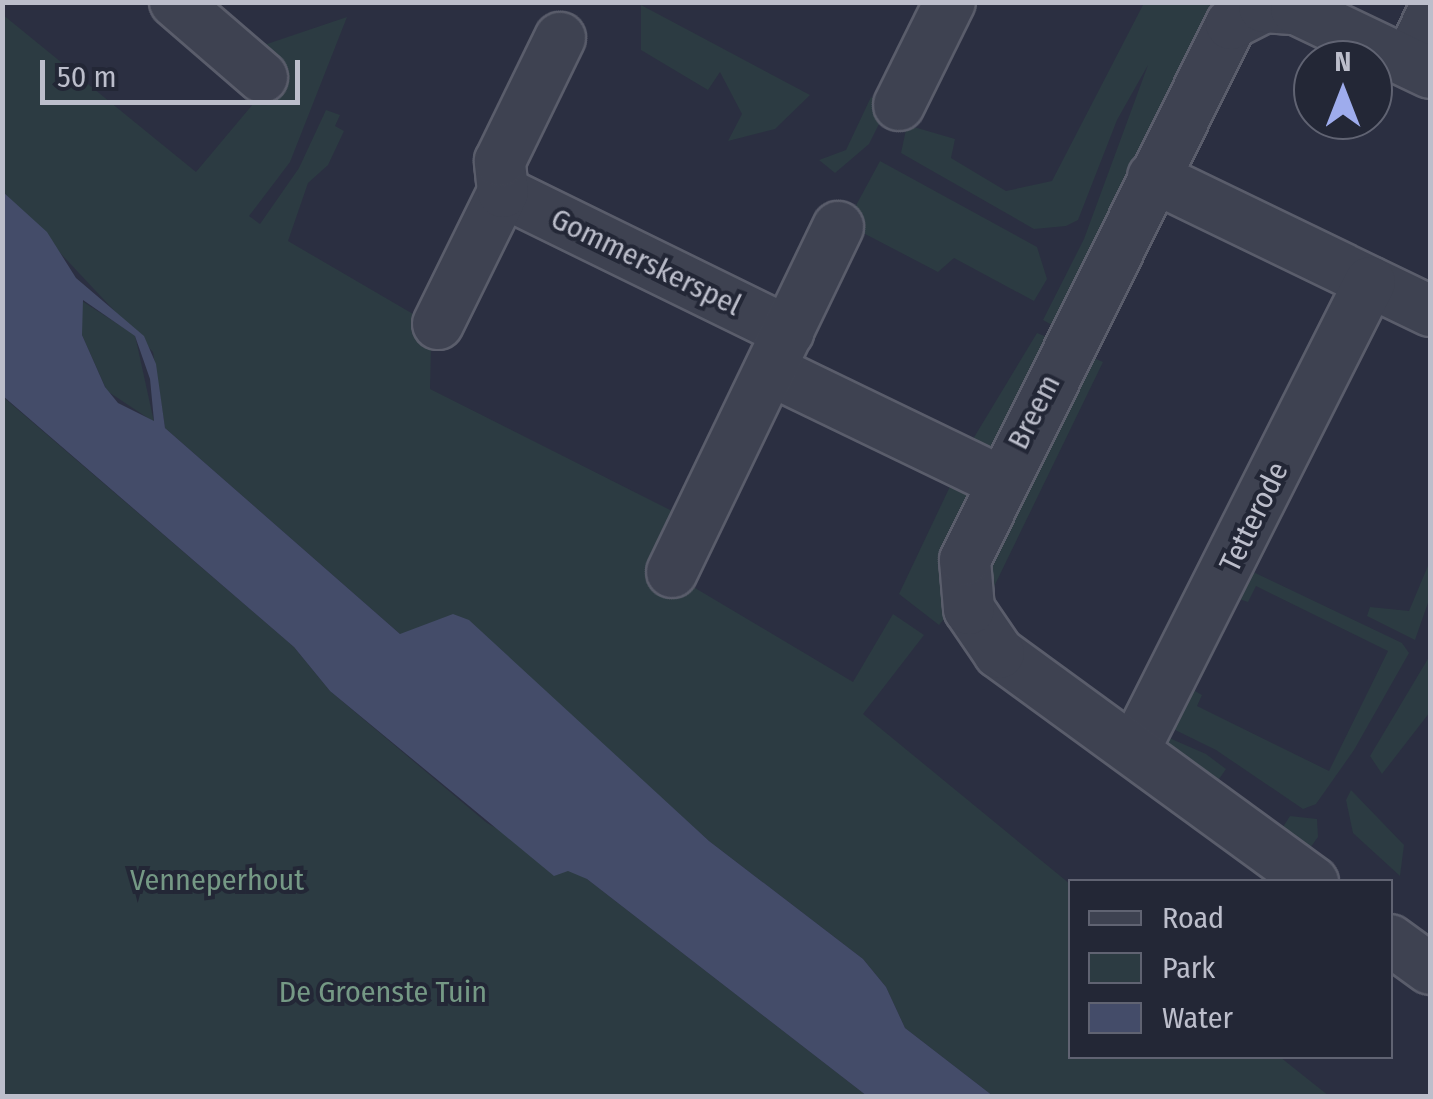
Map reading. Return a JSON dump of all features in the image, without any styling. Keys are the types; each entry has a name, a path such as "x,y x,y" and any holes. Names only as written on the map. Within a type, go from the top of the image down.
{"street":[{"path":"174,2 262,77"},
{"path":"899,105 950,2"},
{"name":"Breem","path":"1309,879 999,653 974,621 965,595 965,560 1000,481 1224,34 1250,10 1296,9 1420,68"},
{"path":"1420,68 1430,18"},
{"path":"438,324 503,192 500,161 560,38"},
{"path":"1153,177 1430,311"},
{"name":"Gommerskerspel","path":"503,192 1000,481"},
{"path":"672,572 838,227"},
{"name":"Tetterode","path":"1134,750 1370,282"},
{"path":"1393,942 1430,970"}],"green space":[{"path":"1144,3 1228,3 1061,330 1043,320 1084,239 1148,65 1117,120 1078,220 1066,226 1034,229 901,153 907,125 955,139 951,158 1006,191 1052,181"},
{"path":"641,5 810,95 775,129 728,141 742,114 720,72 708,90 641,50"},
{"path":"2,14 196,172 264,91 230,33 240,25 267,44 347,17 290,162 249,216 260,224 299,168 326,110 340,115 335,126 344,131 328,165 308,183 288,241 444,332 431,347 430,389 684,517 653,563 853,682 893,614 924,635 863,714 1068,882 1068,1059 1283,1059 1329,1096 993,1096 905,1028 886,987 863,959 709,841 596,739 400,634 165,428 153,352 3,192"},
{"path":"871,97 888,106 869,144 835,173 819,160 846,150"},
{"path":"880,161 1037,247 1047,279 1034,301 954,258 938,272 846,224"},
{"path":"82,301 135,335 154,422 107,391 82,335"},
{"path":"1037,333 1054,340 1006,447 967,449"},
{"path":"1085,354 1103,362 988,599 983,561"},
{"name":"Venneperhout","path":"2,396 294,647 330,691 487,823 587,879 867,1096 3,1096"},
{"path":"954,478 970,498 951,611 939,625 899,594"},
{"path":"1430,561 1430,597 1415,640 1367,616 1370,607 1409,611"},
{"path":"1247,569 1402,643 1409,653 1354,750 1316,804 1303,809 1216,750 1163,724 1186,686 1202,695 1197,706 1329,771 1388,651 1256,586 1248,602 1236,598"},
{"path":"1429,657 1430,712 1382,774 1370,756"},
{"path":"1160,734 1206,754 1226,769 1215,785 1165,753"},
{"path":"1351,790 1404,845 1400,876 1353,833 1346,800"},
{"path":"1290,816 1317,819 1318,837 1305,855 1279,833"}],"water":[{"path":"3,192 47,232 76,278 144,336 156,364 165,428 400,634 453,614 469,620 709,841 863,959 886,987 905,1028 993,1096 867,1096 587,879 568,871 554,876 330,691 294,647 3,396","holes":["83,300 135,336 150,379 154,421 118,403 105,387 82,335"]}],"park label":[{"name":"De Groenste Tuin","path":"383,992"}]}
